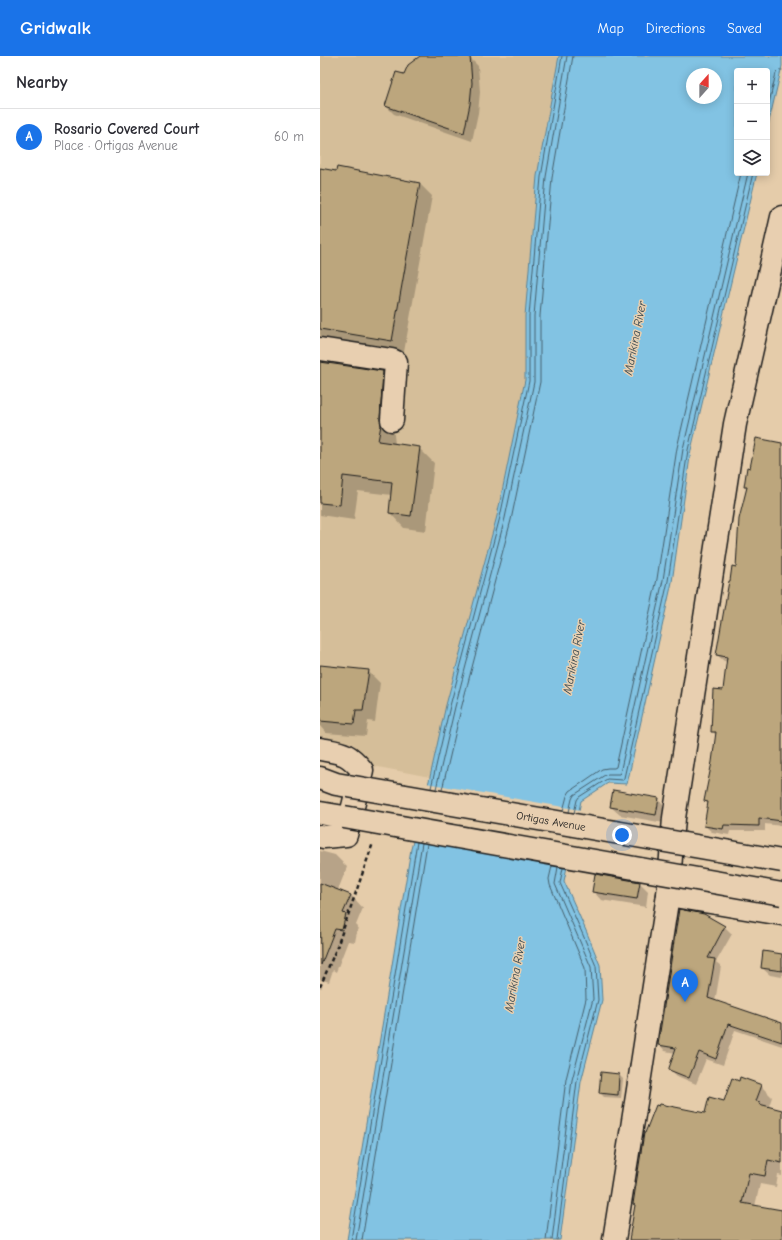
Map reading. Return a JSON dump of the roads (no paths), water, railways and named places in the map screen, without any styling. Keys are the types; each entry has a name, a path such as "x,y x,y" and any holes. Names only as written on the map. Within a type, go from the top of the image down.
{"street":[{"path":"614,1240 668,895 674,818 735,424 782,217"},
{"path":"320,349 392,360 396,362 392,420"},
{"path":"320,749 342,753 352,759 362,770 346,835 320,836"},
{"name":"Ortigas Avenue","path":"331,783 782,861"},
{"path":"320,813 782,894"},
{"path":"668,895 782,914"}],"water":[{"name":"Marikina River","path":"559,56 782,56 782,66 770,117 770,68 734,68 734,176 756,176 691,450 672,582 627,784 608,783 581,801 564,881 600,965 602,1000 581,1082 560,1240 347,1240 411,849 430,777 446,705 497,516 525,380 525,316 537,176"}],"place":[{"name":"Rosario Covered Court","path":"685,1002"}]}
